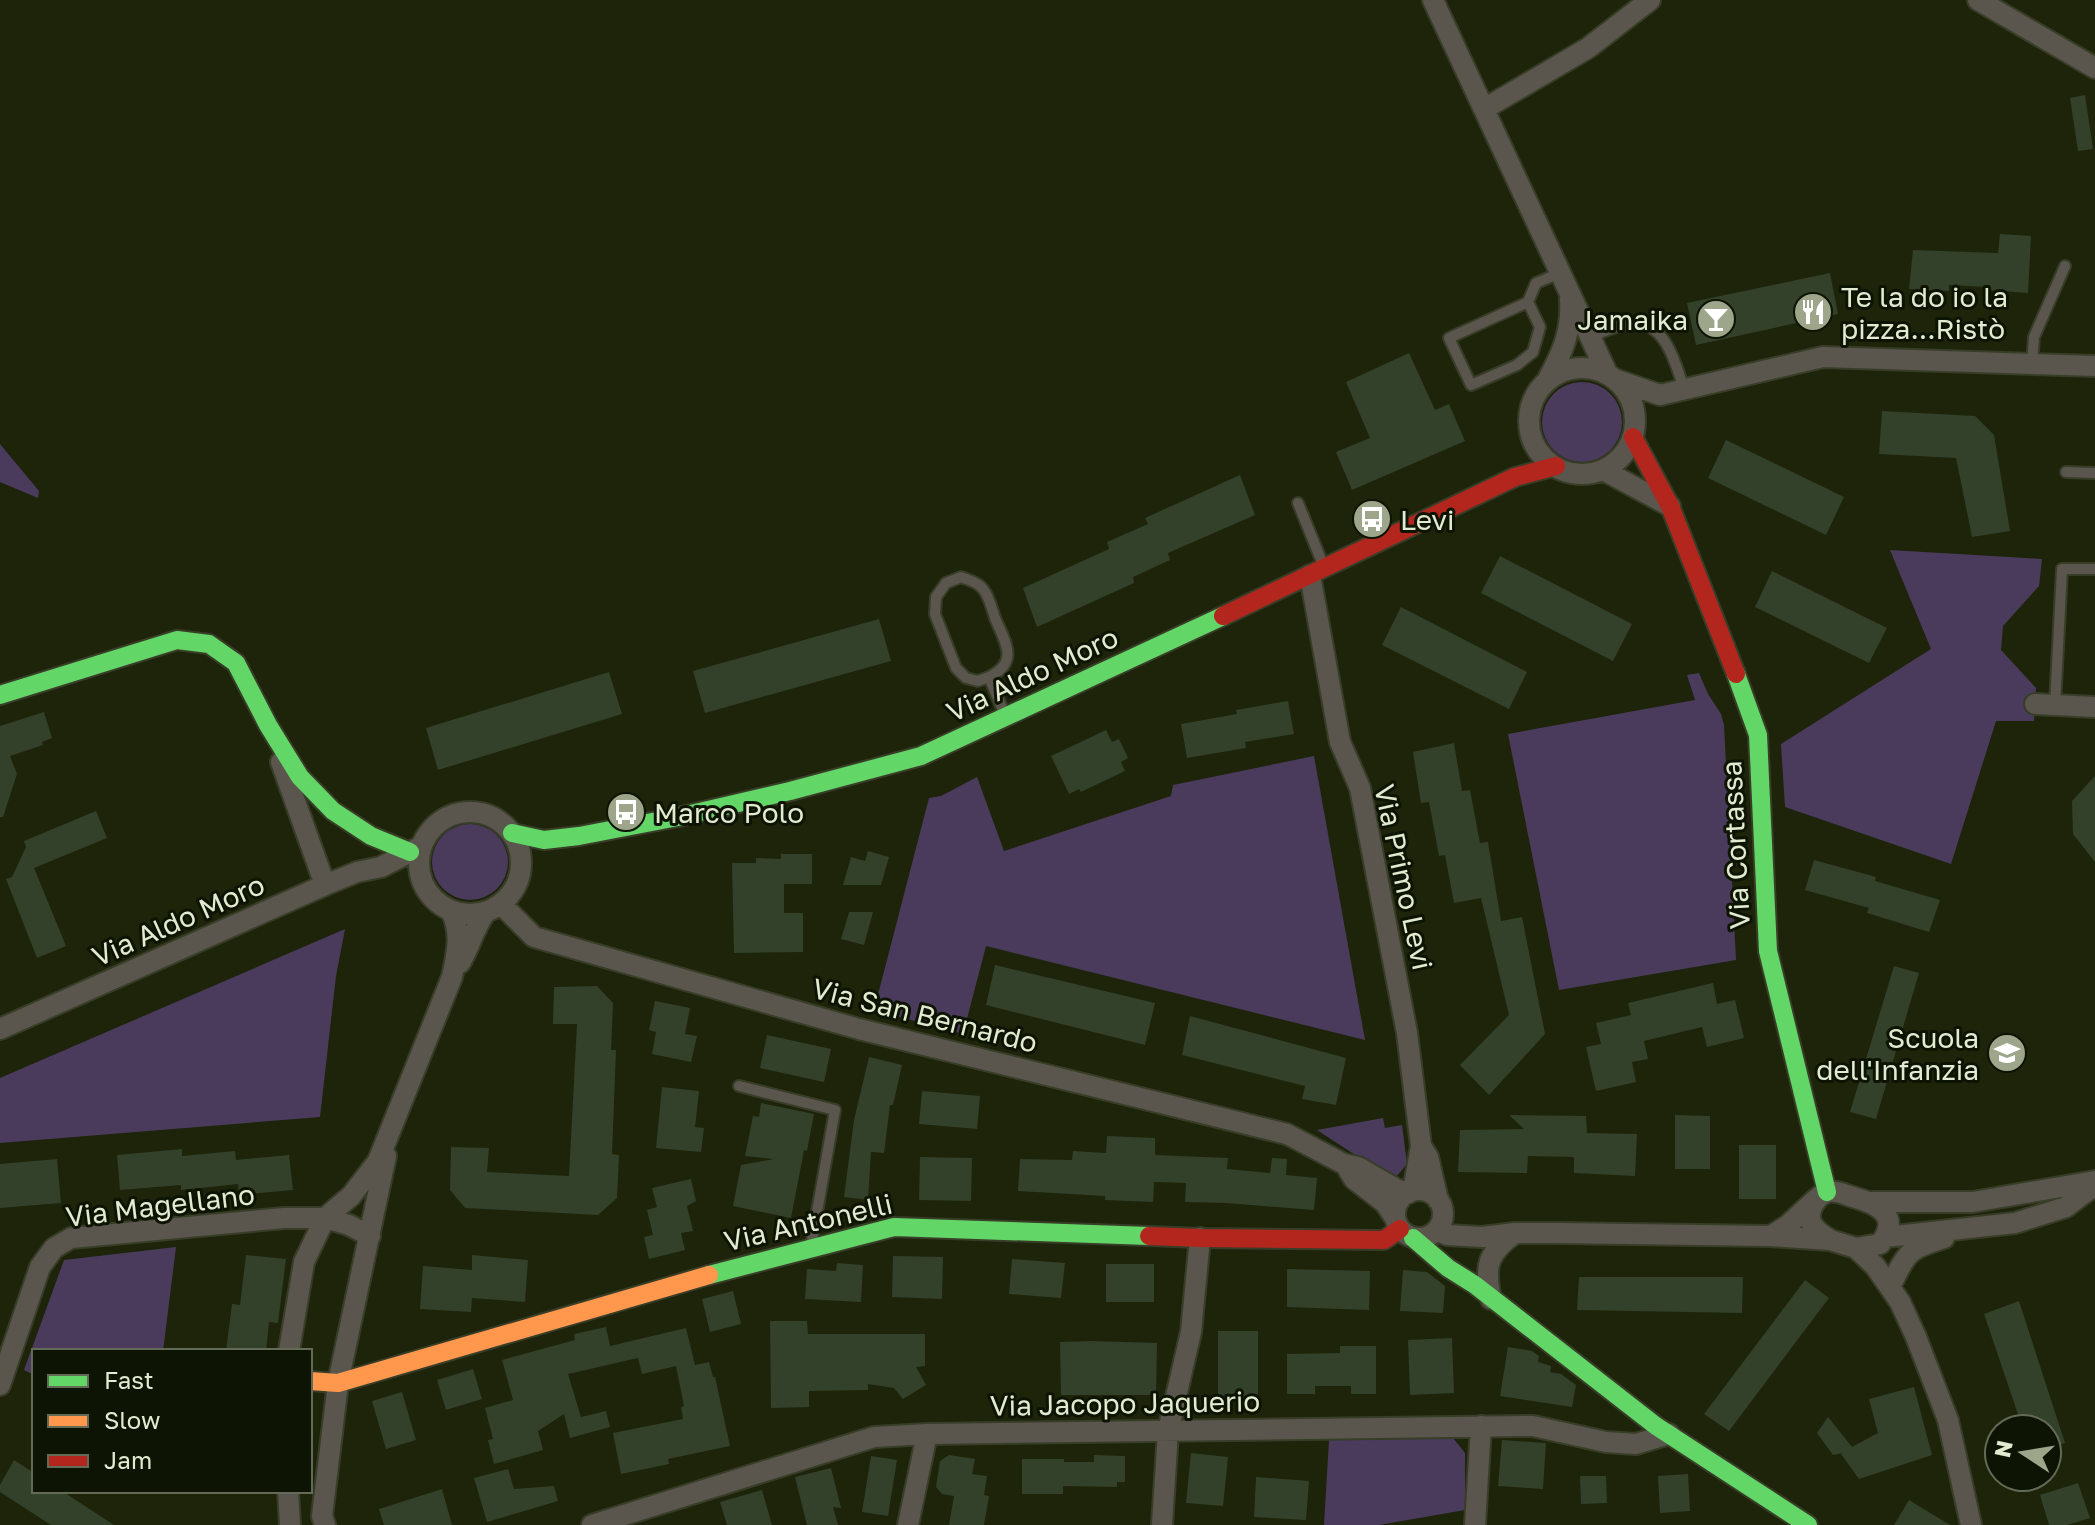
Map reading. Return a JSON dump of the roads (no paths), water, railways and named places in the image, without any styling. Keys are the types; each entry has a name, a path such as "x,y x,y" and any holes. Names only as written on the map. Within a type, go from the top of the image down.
{"street":[{"path":"1433,0 1590,337 1612,377 1632,401 1634,431"},
{"path":"1484,109 1588,48 1650,0"},
{"path":"1978,0 2095,68"},
{"path":"1565,282 1571,318 1567,340 1548,380 1536,394 1530,411 1530,429 1536,446 1547,460 1573,473 1588,474 1603,470 1626,451 1634,431 1660,395"},
{"path":"1548,380 1561,372 1592,368 1660,395 1823,357 2095,366"},
{"name":"Via Cortassa","path":"1634,431 1670,506 1758,735 1768,951 1821,1195"},
{"path":"1515,477 1536,446"},
{"name":"Via Aldo Moro","path":"512,833 544,840 579,836 678,817 921,756 1515,477 1556,466"},
{"path":"1603,470 1670,506"},
{"name":"Via Primo Levi","path":"1317,572 1340,742 1360,788 1407,1033 1421,1146 1411,1192"},
{"path":"0,695 177,640 209,644 236,663 268,725 300,777 333,811 371,836 416,849"},
{"path":"2045,704 2095,707"},
{"path":"268,725 325,885"},
{"path":"289,1349 304,1262 325,1218 351,1196 378,1161 452,977 467,952 478,921 494,908 512,893 519,878 522,863 519,847 501,821 471,811 440,821 416,849 428,892 451,911 468,914 494,908"},
{"path":"522,863 544,840"},
{"name":"Via Aldo Moro","path":"0,1029 325,885 357,872 381,867 416,849"},
{"path":"381,867 422,879"},
{"name":"Via San Bernardo","path":"494,908 534,937 859,1029 1287,1134 1344,1164 1358,1167 1396,1189 1411,1192"},
{"path":"451,911 456,921 458,950 452,977"},
{"path":"325,1525 322,1516 338,1383 394,1119"},
{"name":"Via Primo Levi","path":"1421,1146 1428,1157 1438,1219"},
{"name":"Via San Bernardo","path":"1344,1164 1354,1179 1385,1203 1403,1228"},
{"path":"1771,1236 1821,1195 1834,1191 1873,1202 1973,1202 2095,1183"},
{"path":"1856,1248 1883,1240 2015,1223 2066,1207 2095,1183"},
{"path":"1475,1285 1438,1219 1428,1192 1411,1192 1400,1200 1396,1207 1403,1228 1448,1268 1475,1285 1669,1434 1808,1525"},
{"path":"1821,1195 1811,1211 1810,1220 1817,1231 1830,1240"},
{"path":"1873,1202 1884,1211 1889,1223 1883,1240 1900,1302 1948,1420 1971,1525"},
{"name":"Via Magellano","path":"0,1385 40,1267 54,1248 71,1238 284,1218 325,1218 349,1225 370,1236"},
{"path":"1403,1228 1421,1238 1438,1219"},
{"path":"1438,1219 1447,1235 1482,1237 1515,1233 1771,1236 1830,1240 1856,1248 1875,1266 1900,1302"},
{"name":"Via Antonelli","path":"338,1383 720,1272 894,1227 1200,1238 1384,1240 1403,1228"},
{"path":"1894,1279 1903,1260 1913,1249 1977,1227"},
{"path":"1491,1299 1486,1277 1489,1259 1499,1244 1515,1233"},
{"path":"1162,1525 1168,1431 1191,1332 1200,1238"},
{"path":"312,1381 338,1383"},
{"path":"1475,1525 1481,1426"},
{"name":"Via Jacopo Jaquerio","path":"592,1525 874,1437 1533,1426 1606,1442 1636,1444 1669,1434"},
{"path":"908,1525 927,1434"},
{"path":"288,1493 290,1525"}],"lane":[{"path":"2032,364 2034,337 2065,266"},
{"path":"1528,302 1540,327 1533,352 1517,365 1471,385 1449,338 1528,302 1536,283 1565,282"},
{"path":"1590,337 1632,323 1647,325 1661,337 1672,353 1684,389"},
{"path":"2066,472 2095,473"},
{"path":"1298,503 1317,572"},
{"path":"2045,704 2062,569 2095,569"},
{"path":"961,577 983,589 1008,648 1001,671 989,677 978,681 966,678 956,668 935,614 936,597 946,583 961,577"},
{"path":"989,677 1006,717"},
{"path":"739,1086 835,1110 811,1248"}],"place":[{"name":"Te la do io la pizza...Ristò","path":"1813,312"},
{"name":"Jamaika","path":"1716,319"},
{"name":"Levi","path":"1372,519"},
{"name":"Marco Polo","path":"626,812"},
{"name":"Scuola dell'Infanzia","path":"2007,1053"}]}
